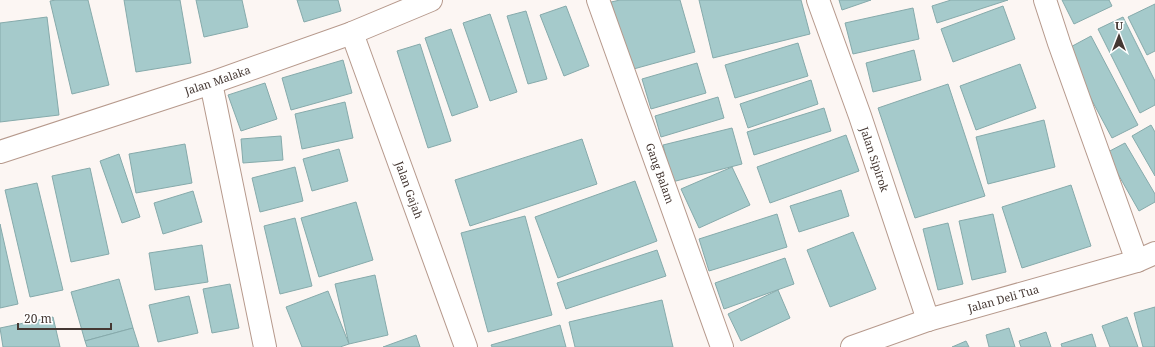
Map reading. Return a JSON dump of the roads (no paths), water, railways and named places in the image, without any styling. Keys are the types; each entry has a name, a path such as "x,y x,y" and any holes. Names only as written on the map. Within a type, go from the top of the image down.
{"street":[{"name":"Jalan Malaka","path":"0,152 211,83 352,33 431,0"},
{"name":"Gang Balam","path":"598,0 722,347"},
{"name":"Jalan Sipirok","path":"818,0 860,116 928,320"},
{"path":"1045,0 1059,43 1146,257"},
{"name":"Jalan Gajah","path":"352,33 466,347"},
{"path":"211,83 265,347"},
{"name":"Jalan Deli Tua","path":"852,347 928,320 1146,257"}]}
